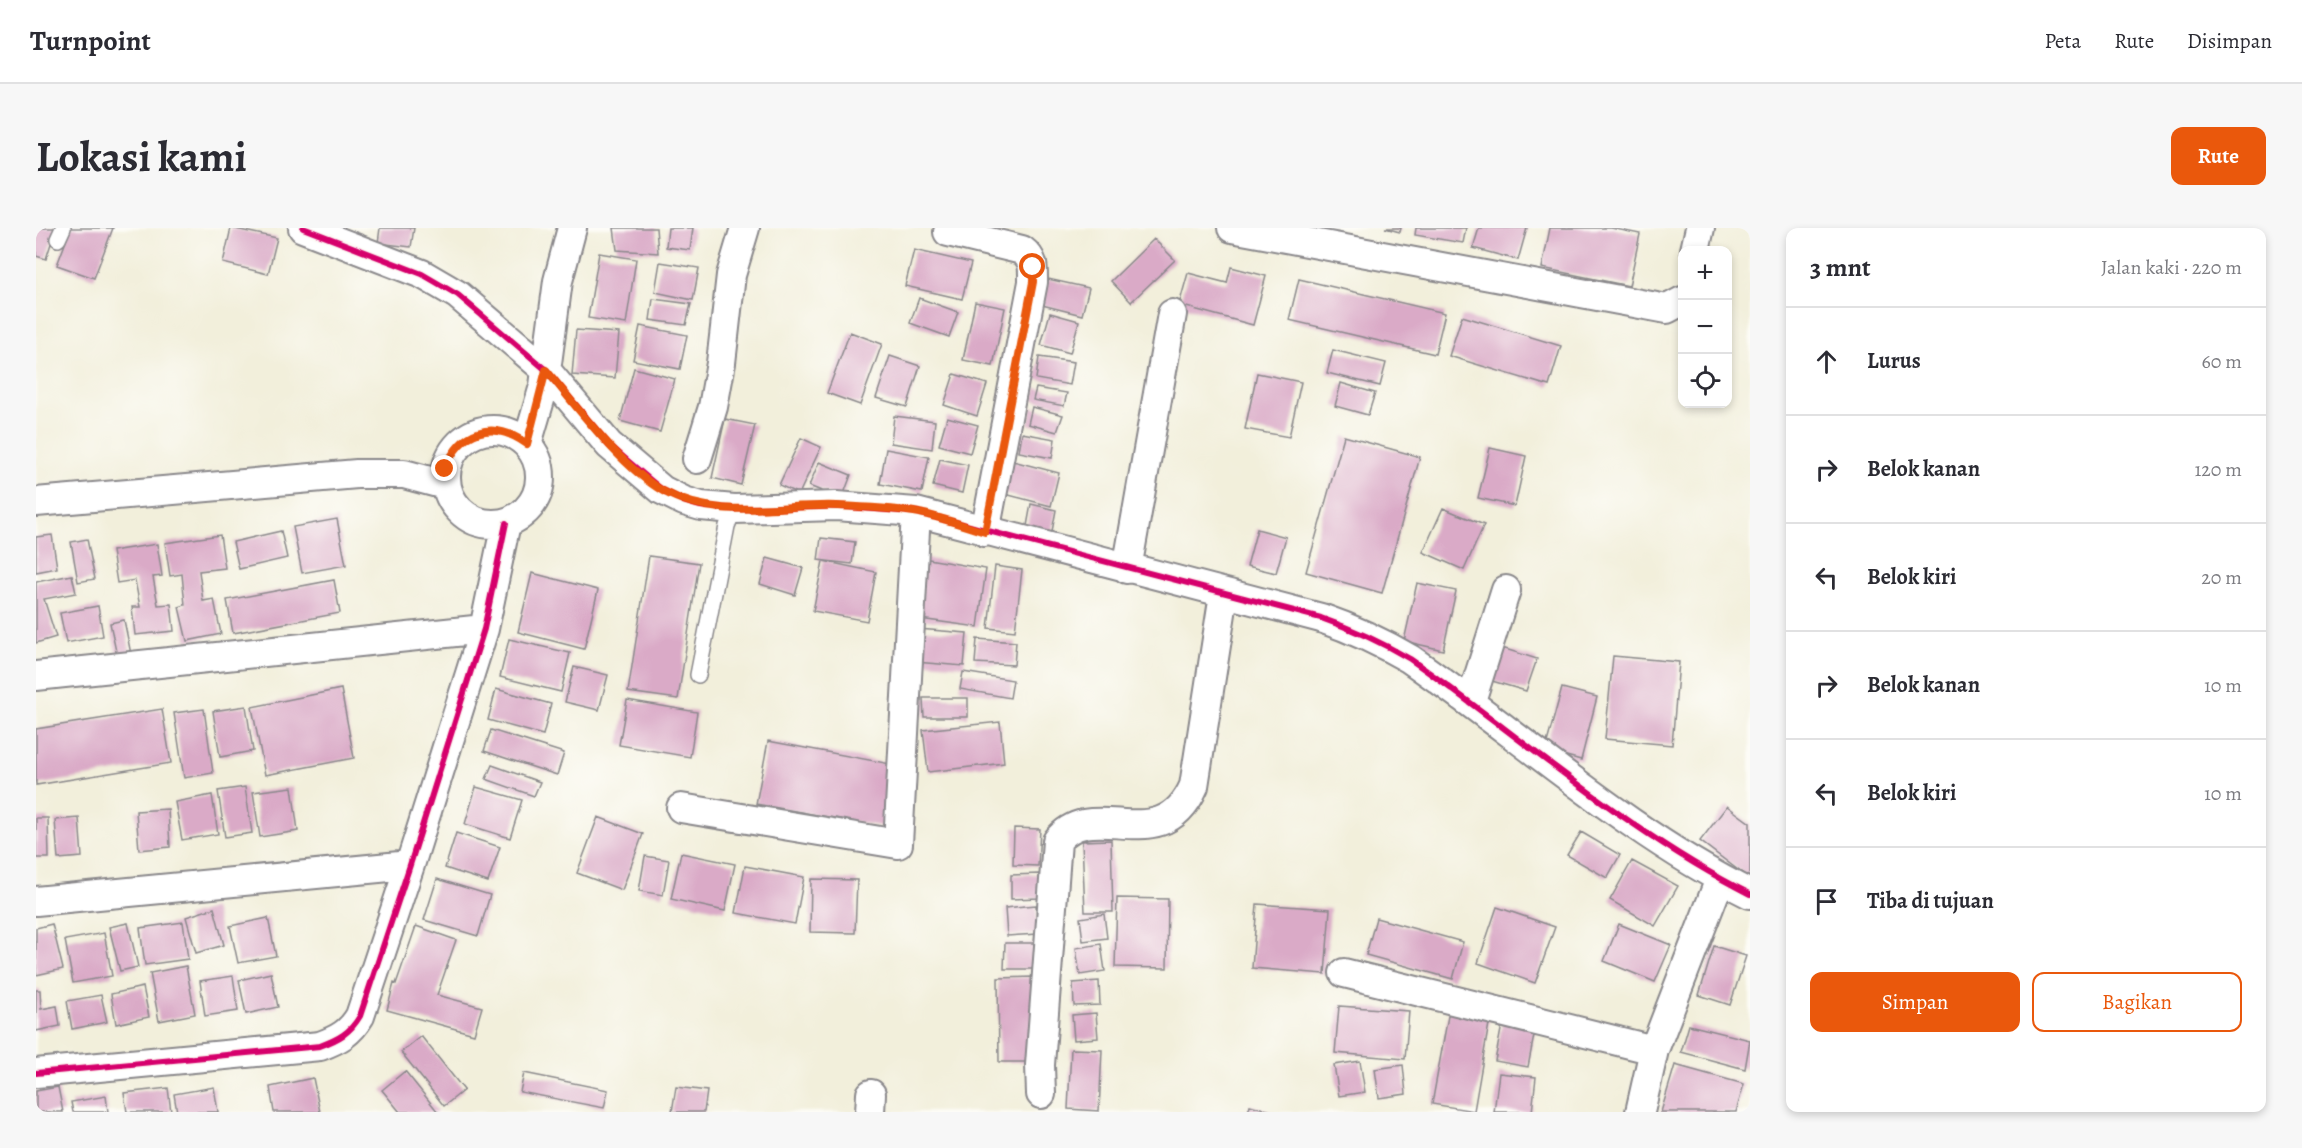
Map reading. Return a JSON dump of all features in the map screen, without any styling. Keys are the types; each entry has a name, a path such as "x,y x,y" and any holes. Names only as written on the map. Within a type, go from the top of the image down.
{"street":[{"path":"303,228 422,274 458,295 546,370 609,445 662,490 701,506 734,509 836,506 916,512 985,532 1321,618 1358,632 1410,658 1622,815 1720,879 1750,894"},
{"path":"527,444 546,370 558,281 572,228"},
{"path":"697,459 713,407 721,363 731,275 745,228"},
{"path":"1232,228 1666,309 1678,304"},
{"path":"1696,246 1700,228"},
{"path":"948,232 1022,250 1031,257 1033,267 1033,282 985,532"},
{"path":"1127,569 1173,314"},
{"path":"496,430 513,434 527,444 536,458 541,473 539,489 533,504 521,516 506,524 490,525 474,522 460,513 445,485 445,469 452,453 463,440 479,432 496,430"},
{"path":"36,502 357,474 404,474 445,485"},
{"path":"681,808 898,844 916,512"},
{"path":"36,1073 320,1046 338,1040 353,1028 360,1016 410,865 484,629 506,524"},
{"path":"1471,701 1506,590"},
{"path":"1041,1094 1040,1065 1057,841 1072,826 1089,823 1140,825 1157,823 1174,815 1187,801 1194,786 1224,594"},
{"path":"36,676 484,629"},
{"path":"36,901 410,865"},
{"path":"1640,1112 1654,1050 1720,879"},
{"path":"1344,973 1654,1050"}],"lane":[{"path":"698,675 727,526 734,509"}],"building":[{"path":"36,228 56,228 46,259 36,256"},
{"path":"71,228 113,228 94,278 57,265"},
{"path":"231,228 277,238 268,274 223,263"},
{"path":"380,228 414,228 411,247 378,243"},
{"path":"614,228 656,228 658,253 617,250"},
{"path":"668,228 693,228 690,250 666,247"},
{"path":"1385,228 1401,228 1400,232"},
{"path":"1416,228 1466,228 1463,243 1415,235"},
{"path":"1479,228 1527,228 1518,260 1473,248"},
{"path":"1550,228 1611,228 1640,234 1629,286 1542,268"},
{"path":"1154,239 1175,260 1131,302 1111,281"},
{"path":"914,250 971,263 962,299 905,286"},
{"path":"599,253 636,259 626,324 588,318"},
{"path":"660,262 699,268 693,300 655,292"},
{"path":"1231,267 1266,276 1253,325 1179,305 1188,273 1227,283"},
{"path":"1048,279 1089,288 1082,315 1042,305"},
{"path":"1299,279 1445,313 1435,354 1289,320"},
{"path":"919,298 958,312 949,337 910,323"},
{"path":"653,299 691,304 686,325 650,320"},
{"path":"975,302 1005,308 993,366 963,360"},
{"path":"1050,313 1079,321 1070,353 1041,345"},
{"path":"1462,316 1561,346 1549,386 1449,356"},
{"path":"640,326 687,335 680,369 633,360"},
{"path":"576,330 619,333 615,378 572,375"},
{"path":"850,332 882,344 860,405 827,393"},
{"path":"1333,350 1386,363 1380,386 1327,373"},
{"path":"890,356 920,366 907,407 876,398"},
{"path":"1039,357 1074,362 1070,385 1036,379"},
{"path":"634,368 675,379 660,432 620,421"},
{"path":"1257,373 1301,382 1289,437 1245,429"},
{"path":"954,374 987,384 977,416 944,405"},
{"path":"1341,383 1375,393 1368,415 1335,406"},
{"path":"1036,388 1067,393 1064,406 1033,400"},
{"path":"1032,407 1063,415 1057,432 1028,424"},
{"path":"894,416 935,421 932,449 891,443"},
{"path":"947,417 978,425 970,453 939,445"},
{"path":"725,419 755,425 741,485 712,478"},
{"path":"1022,433 1055,439 1052,458 1019,452"},
{"path":"1344,436 1420,457 1382,593 1306,572"},
{"path":"801,438 821,447 799,494 779,485"},
{"path":"1490,448 1526,456 1515,506 1478,498"},
{"path":"886,449 929,457 922,492 880,484"},
{"path":"940,459 968,465 962,493 933,486"},
{"path":"1009,460 1059,473 1051,506 1001,493"},
{"path":"819,462 851,475 842,499 809,486"},
{"path":"1031,504 1056,510 1050,542 1025,537"},
{"path":"1443,508 1484,525 1464,570 1423,552"},
{"path":"337,519 346,565 302,573 293,527"},
{"path":"1257,529 1286,537 1276,573 1247,566"},
{"path":"281,531 287,558 239,569 233,542"},
{"path":"52,535 57,568 36,572 36,537"},
{"path":"220,535 225,568 199,571 203,601 214,599 221,634 187,641 179,607 185,605 182,574 170,576 165,543"},
{"path":"821,538 855,542 852,564 818,560"},
{"path":"87,539 95,579 78,582 71,542"},
{"path":"157,544 162,576 153,577 158,605 171,604 174,631 135,635 132,607 140,607 135,580 117,583 112,551"},
{"path":"649,556 699,563 678,699 628,692"},
{"path":"767,558 803,568 795,595 760,584"},
{"path":"923,558 986,569 978,627 920,619"},
{"path":"823,561 876,572 867,621 813,611"},
{"path":"995,566 1022,570 1015,631 988,628"},
{"path":"532,573 598,590 584,649 518,632"},
{"path":"72,575 76,593 44,599 56,637 36,643 36,582"},
{"path":"334,580 340,613 233,633 227,600"},
{"path":"1417,583 1456,591 1443,650 1404,641"},
{"path":"98,606 103,636 66,643 60,613"},
{"path":"124,620 132,659 118,661 110,623"},
{"path":"918,629 967,633 964,666 915,662"},
{"path":"509,639 570,653 561,692 500,677"},
{"path":"977,639 1016,642 1014,665 975,663"},
{"path":"1502,648 1537,659 1526,691 1492,681"},
{"path":"1613,656 1679,662 1672,745 1605,739"},
{"path":"574,667 608,675 599,710 565,702"},
{"path":"963,672 1013,680 1010,698 960,689"},
{"path":"1562,688 1597,697 1581,760 1545,750"},
{"path":"341,689 354,758 265,775 252,707"},
{"path":"496,689 551,704 543,735 488,720"},
{"path":"923,698 968,698 968,717 924,717"},
{"path":"627,700 697,712 690,757 619,745"},
{"path":"246,706 253,751 220,757 213,711"},
{"path":"162,709 171,763 36,785 36,729"},
{"path":"204,709 213,773 184,778 174,713"},
{"path":"1000,722 1004,763 928,772 923,730"},
{"path":"491,730 564,753 557,775 484,751"},
{"path":"768,741 896,765 884,827 756,804"},
{"path":"492,765 540,782 534,796 486,779"},
{"path":"245,787 252,833 225,837 218,791"},
{"path":"292,787 298,831 260,837 253,792"},
{"path":"476,787 522,800 510,838 465,824"},
{"path":"212,795 218,834 182,840 175,802"},
{"path":"1727,806 1750,823 1750,879 1700,841"},
{"path":"168,809 170,847 139,850 136,811"},
{"path":"598,817 643,834 622,890 577,873"},
{"path":"36,818 48,818 49,858 36,858"},
{"path":"79,818 82,857 58,859 55,820"},
{"path":"1014,828 1040,829 1038,866 1013,865"},
{"path":"1581,832 1620,855 1607,878 1567,855"},
{"path":"456,833 500,847 488,882 445,868"},
{"path":"1111,840 1113,912 1085,912 1082,841"},
{"path":"681,853 735,864 725,911 671,899"},
{"path":"645,856 669,860 663,895 639,891"},
{"path":"1632,861 1678,886 1655,926 1610,900"},
{"path":"745,866 804,877 795,924 736,913"},
{"path":"1039,874 1040,898 1011,899 1011,875"},
{"path":"437,879 490,895 478,936 424,920"},
{"path":"811,879 857,880 855,933 810,932"},
{"path":"1117,898 1168,899 1167,968 1115,967"},
{"path":"1257,904 1330,909 1325,974 1252,968"},
{"path":"1036,905 1038,934 1007,936 1005,908"},
{"path":"1497,907 1555,927 1535,983 1478,963"},
{"path":"214,908 224,945 196,953 186,917"},
{"path":"1104,914 1107,938 1083,941 1080,918"},
{"path":"268,918 276,956 238,963 230,926"},
{"path":"1376,918 1463,942 1453,979 1366,955"},
{"path":"183,922 188,959 145,965 140,928"},
{"path":"128,923 138,967 120,971 109,927"},
{"path":"52,924 63,969 36,975 36,928"},
{"path":"1619,924 1671,945 1655,982 1604,961"},
{"path":"416,926 456,940 437,995 482,1007 474,1034 387,1010 394,983 396,984"},
{"path":"104,933 112,976 73,983 65,940"},
{"path":"1005,943 1034,943 1034,969 1004,969"},
{"path":"1101,944 1105,971 1080,975 1076,948"},
{"path":"1714,946 1746,956 1730,1005 1699,995"},
{"path":"186,966 195,1014 159,1021 150,973"},
{"path":"271,973 278,1007 246,1014 239,980"},
{"path":"233,976 238,1011 205,1016 200,981"},
{"path":"1033,977 1034,1062 999,1062 998,978"},
{"path":"1099,981 1100,1005 1074,1006 1073,983"},
{"path":"143,987 149,1017 116,1024 111,994"},
{"path":"36,990 40,990 41,1009 57,1006 60,1026 36,1031"},
{"path":"101,995 107,1022 72,1029 67,1001"},
{"path":"1450,1005 1491,1012 1474,1111 1432,1104"},
{"path":"1339,1006 1409,1011 1405,1059 1335,1053"},
{"path":"1096,1013 1098,1038 1074,1040 1072,1015"},
{"path":"1503,1019 1536,1025 1528,1067 1495,1061"},
{"path":"1689,1025 1750,1040 1745,1069 1681,1052"},
{"path":"421,1036 464,1090 444,1106 401,1052"},
{"path":"1071,1049 1102,1050 1099,1111 1068,1109"},
{"path":"1360,1061 1365,1092 1339,1096 1334,1065"},
{"path":"1403,1065 1406,1094 1379,1098 1375,1069"},
{"path":"1675,1065 1744,1084 1736,1112 1661,1112"},
{"path":"405,1071 438,1112 400,1112 382,1090"},
{"path":"524,1073 608,1090 604,1108 520,1092"},
{"path":"1499,1073 1536,1077 1532,1112 1494,1112"},
{"path":"313,1078 320,1112 274,1112 270,1087"},
{"path":"58,1087 63,1112 36,1112 36,1091"},
{"path":"214,1087 218,1112 177,1112 174,1094"},
{"path":"676,1087 707,1091 704,1112 672,1112"},
{"path":"168,1088 171,1112 127,1112 124,1093"},
{"path":"106,1096 108,1112 73,1112 71,1102"},
{"path":"1250,1105 1271,1111 1271,1112 1248,1112"}],"cycle path":[{"path":"303,228 422,274 458,295 546,370 609,445 662,490 684,501 701,506 734,509 836,506 916,512 1333,622 1367,636 1410,659 1576,783 1661,843 1750,894"},
{"path":"36,1073 320,1046 338,1038 352,1027 360,1016 484,629 506,523"}],"route":[{"path":"445,469 452,453 463,440 479,432 496,430 513,434 527,444 544,386 546,370 609,445 662,490 684,501 701,506 734,509 836,506 916,512 985,532 1033,282 1033,267"}]}
